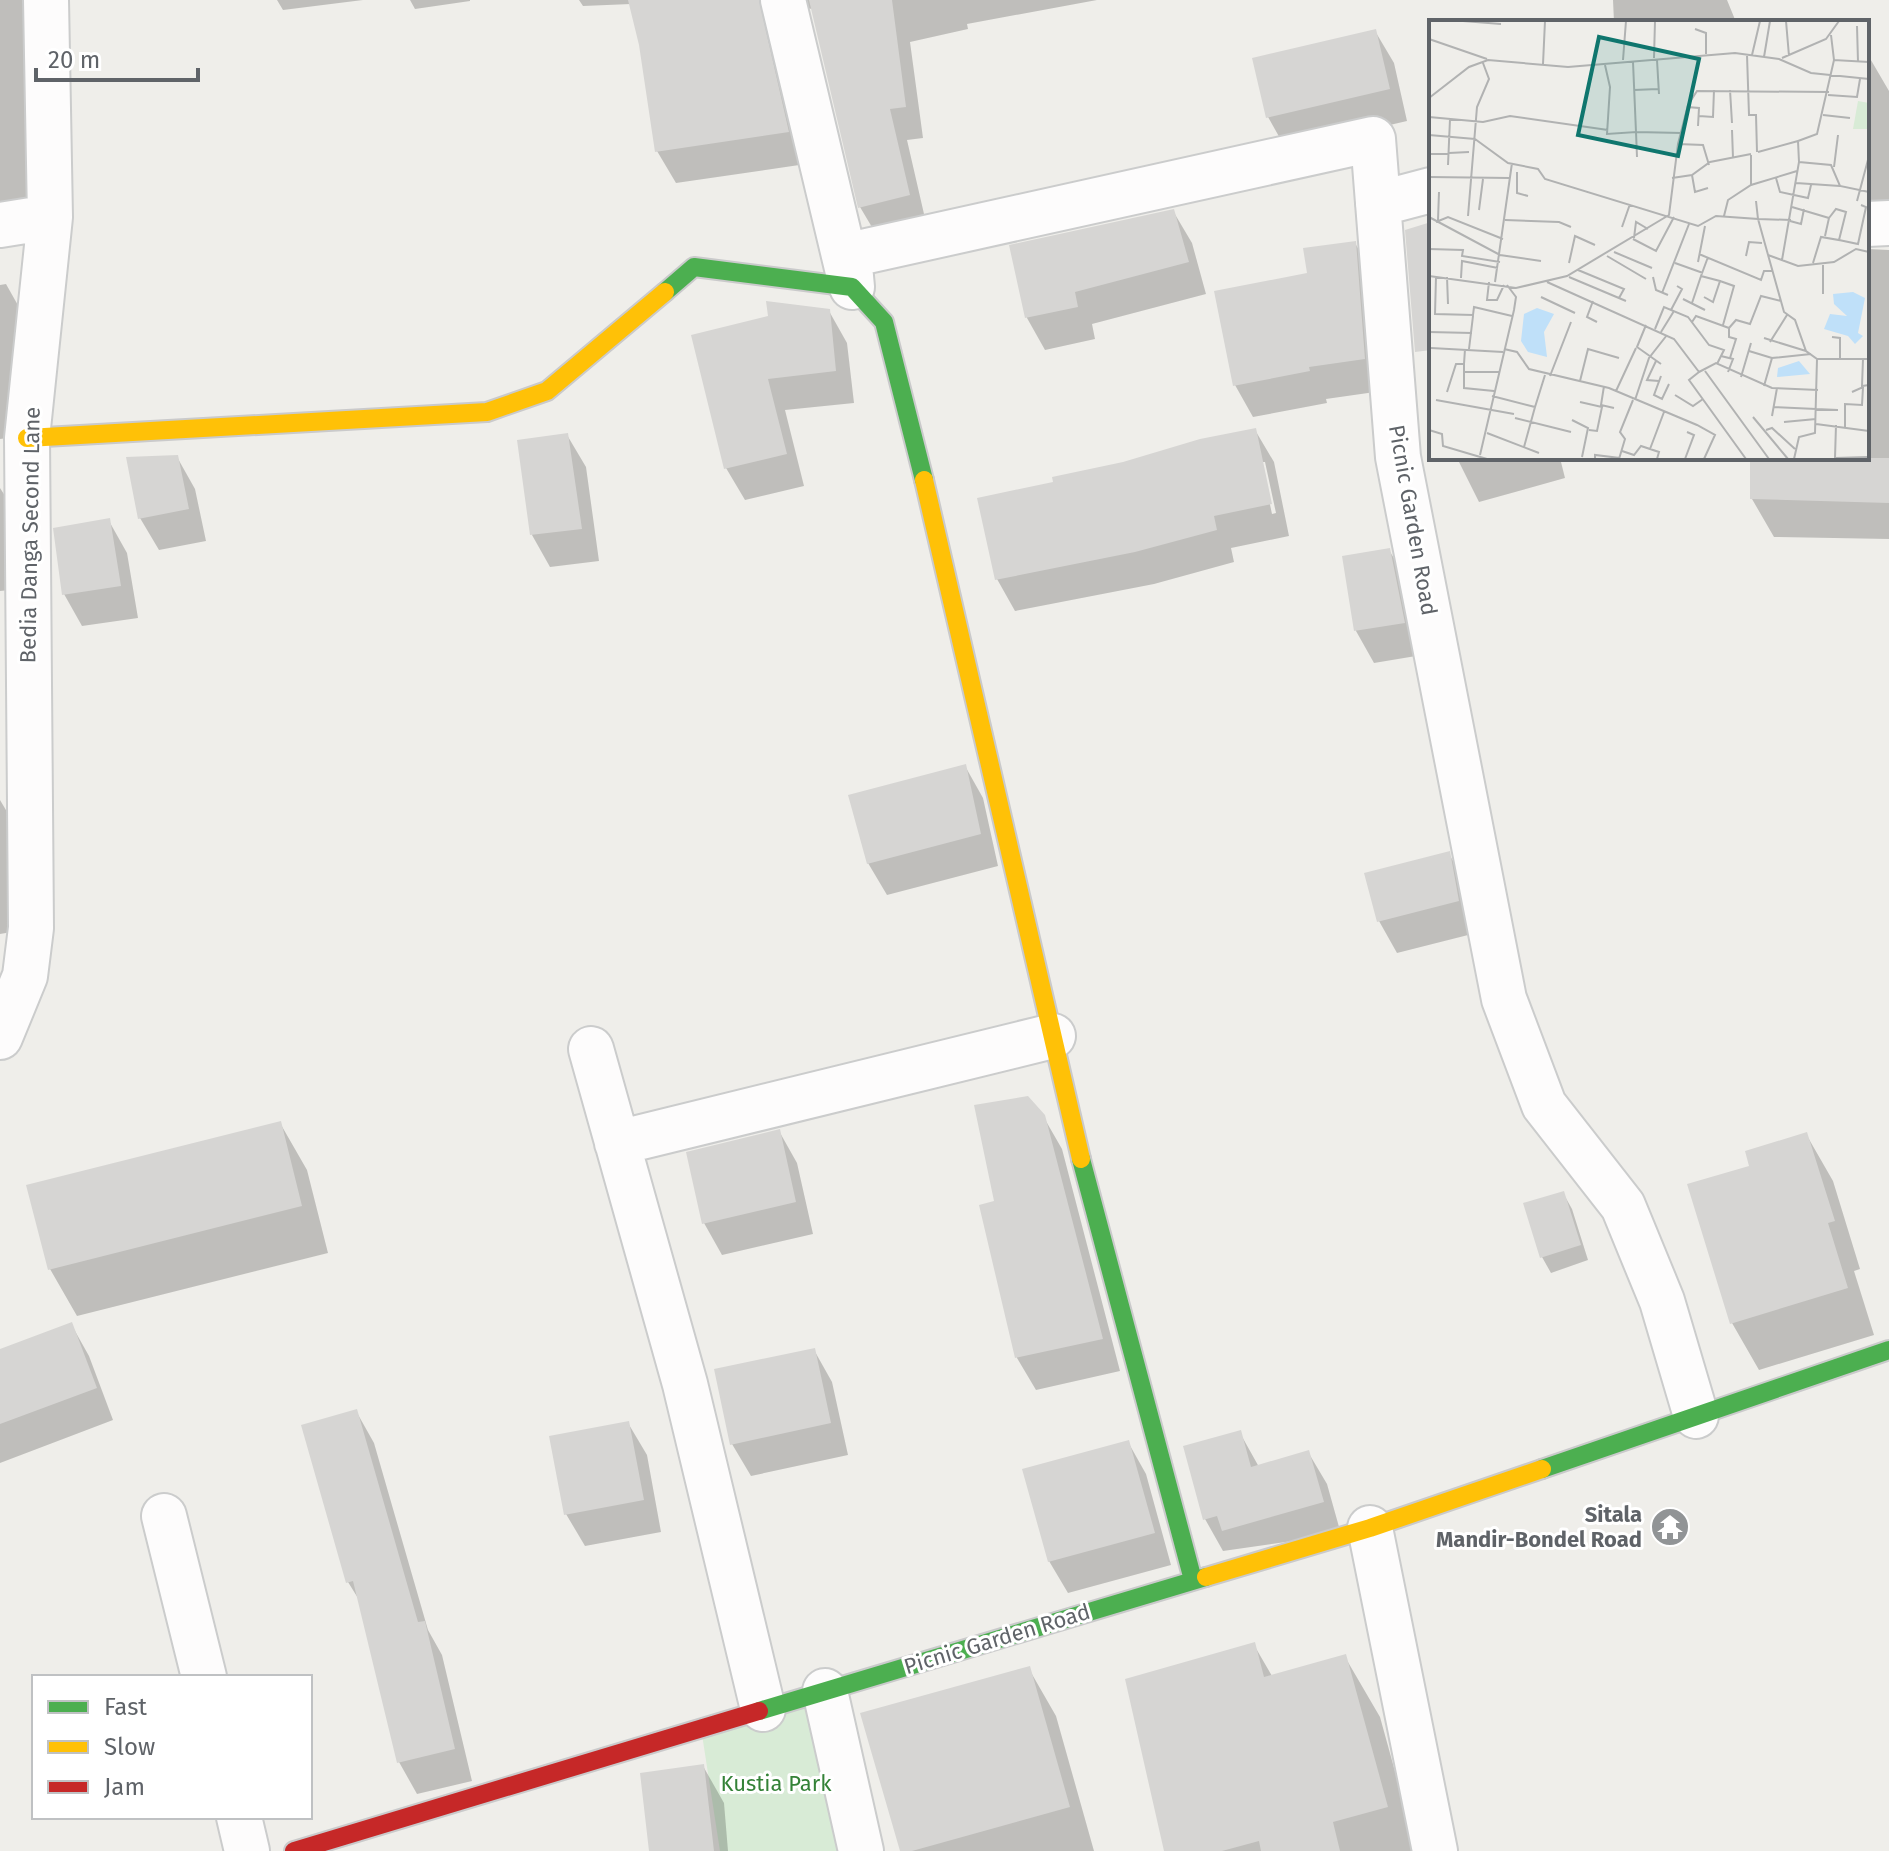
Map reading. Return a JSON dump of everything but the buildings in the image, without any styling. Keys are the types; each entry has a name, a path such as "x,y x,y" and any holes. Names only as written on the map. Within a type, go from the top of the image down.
{"street":[{"name":"Bedia Danga Second Lane","path":"0,1037 25,976 15,930 27,438 50,217 46,0"},
{"path":"783,0 852,287 884,322 951,586 1076,1140 1193,1580"},
{"name":"Picnic Garden Road","path":"852,287 849,255 1373,139 1398,457 1504,999 1544,1105 1623,1206 1662,1301 1696,1416"},
{"path":"1378,204 1429,191"},
{"path":"0,225 50,217"},
{"path":"1869,224 1889,223"},
{"path":"27,438 487,412 547,391 694,267 852,287"},
{"path":"617,1143 1053,1036"},
{"path":"591,1049 685,1384 763,1709"},
{"name":"Picnic Garden Road","path":"294,1851 1370,1528 1889,1350"},
{"path":"164,1516 204,1675"},
{"path":"1370,1528 1435,1851"},
{"path":"825,1691 861,1851"},
{"path":"239,1819 247,1851"}],"green space":[{"name":"Kustia Park","path":"825,1691 856,1851 720,1851 701,1728"}],"traffic: fast":[{"path":"665,292 694,267 852,287 884,322 924,480"},
{"path":"1081,1159 1193,1580"},
{"path":"1542,1469 1889,1350"},
{"path":"759,1711 1206,1577"}],"traffic: slow":[{"path":"27,438 487,412 547,391 665,292"},
{"path":"924,480 1081,1159"},
{"path":"1206,1577 1370,1528 1542,1469"}],"traffic: jam":[{"path":"294,1851 759,1711"}],"place":[{"name":"Sitala Mandir-Bondel Road","path":"1670,1527"}]}
